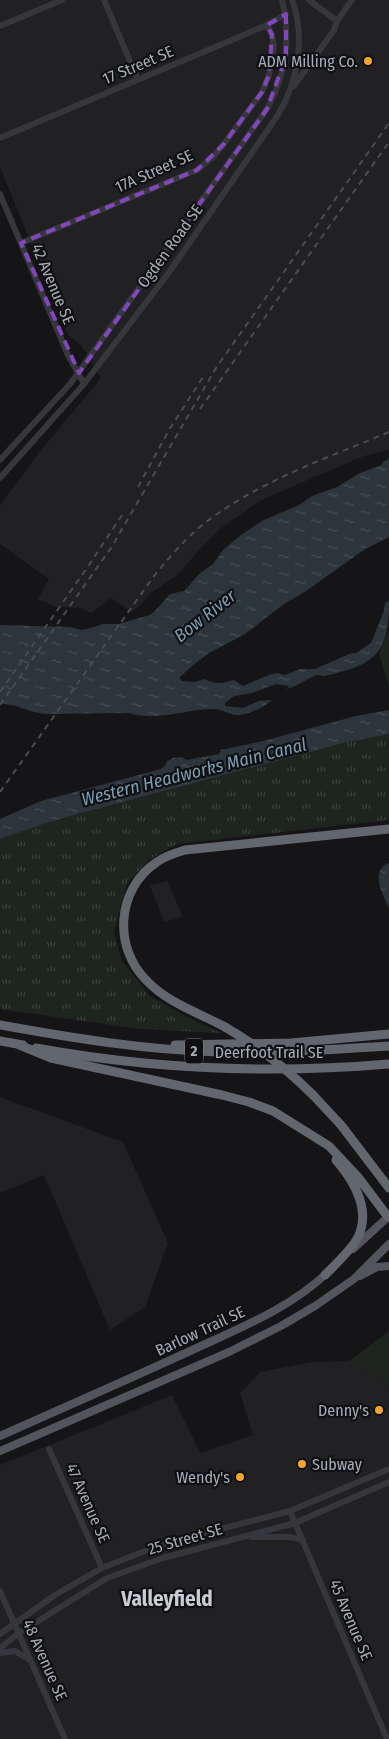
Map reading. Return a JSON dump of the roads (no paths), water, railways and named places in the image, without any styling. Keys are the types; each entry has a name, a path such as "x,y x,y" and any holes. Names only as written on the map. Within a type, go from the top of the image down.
{"highway":[{"path":"389,828 185,850 156,862 141,877 128,898 124,920 124,938 131,960 138,972 162,994 225,1027 274,1058 341,1125 389,1188"},
{"name":"Deerfoot Trail SE","path":"0,1025 138,1047 190,1051 250,1052 389,1046"},
{"path":"138,1047 210,1043 291,1042 389,1034"},
{"name":"Deerfoot Trail SE","path":"0,1041 125,1061 249,1069 389,1064"},
{"path":"17,1044 51,1058 249,1102 280,1115 329,1146 342,1159 389,1217"},
{"path":"315,1138 353,1183 358,1193 362,1211 362,1224 357,1238 325,1276"}],"main road":[{"name":"Barlow Trail SE","path":"0,1436 122,1383 252,1322 290,1301 325,1276 389,1217"},
{"name":"Barlow Trail SE","path":"0,1451 229,1352 281,1326 315,1306 354,1279 389,1244"},
{"path":"354,1279 377,1267 389,1266"}],"street":[{"path":"0,26 62,0"},
{"path":"104,0 138,80"},
{"name":"Ogden Road SE","path":"0,460 78,374 267,109 281,77 286,57 286,14 282,0"},
{"name":"Ogden Road SE","path":"0,478 84,384 170,271 278,115 292,89 299,47 292,0"},
{"path":"309,0 337,21"},
{"path":"292,89 334,30 337,21 352,0"},
{"name":"17 Street SE","path":"0,138 267,25 286,14"},
{"name":"17A Street SE","path":"21,243 197,170 212,158 262,92 269,74 274,46 272,35 267,25"},
{"name":"42 Avenue SE","path":"0,194 68,355 84,384"},
{"name":"47 Avenue SE","path":"49,1449 102,1568"},
{"name":"25 Street SE","path":"0,1634 55,1595 102,1568 167,1544 290,1511 389,1469"},
{"name":"25 Street SE","path":"0,1648 19,1633 107,1578 171,1556 295,1522 389,1482"},
{"name":"45 Avenue SE","path":"290,1511 387,1739"},
{"path":"248,1536 290,1537 303,1540"},
{"path":"167,1544 171,1556"},
{"name":"48 Avenue SE","path":"0,1591 65,1739"},
{"path":"0,1653 15,1651 31,1661"}],"water":[{"name":"Bow River","path":"389,459 389,537 365,549 306,591 284,604 245,634 209,653 192,666 180,679 182,681 194,682 205,679 219,683 234,680 243,686 277,673 285,675 300,669 315,669 349,654 356,653 371,643 384,611 385,603 389,600 389,615 384,640 380,649 364,663 352,669 334,674 316,675 286,689 289,686 276,684 252,693 234,696 225,703 225,706 243,708 259,701 272,700 256,710 241,715 234,715 214,709 161,716 129,713 44,714 0,703 0,625 70,627 81,630 102,624 118,624 150,615 170,594 184,591 199,574 213,564 223,550 262,521 299,505 312,496 337,487 360,473 382,465 383,462"},
{"name":"Western Headworks Main Canal","path":"389,710 389,734 347,742 70,816 0,839 0,819 41,801 161,769 172,758 182,757 186,760 219,754 221,750 263,741 356,716"},
{"path":"389,863 389,908 379,884 379,877 383,867"}],"railway":[{"path":"0,705 111,548 216,368 389,123"},
{"path":"200,409 389,142"},
{"path":"138,487 169,430 203,377"},
{"path":"0,792 154,576 194,532 222,510 268,484 389,432"},
{"path":"0,692 122,515"}],"place":[{"name":"ADM Milling Co.","path":"368,61"},
{"name":"Denny's","path":"379,1410"},
{"name":"Subway","path":"302,1464"},
{"name":"Wendy's","path":"240,1477"}],"district":[{"name":"Valleyfield","path":"167,1599"}]}
